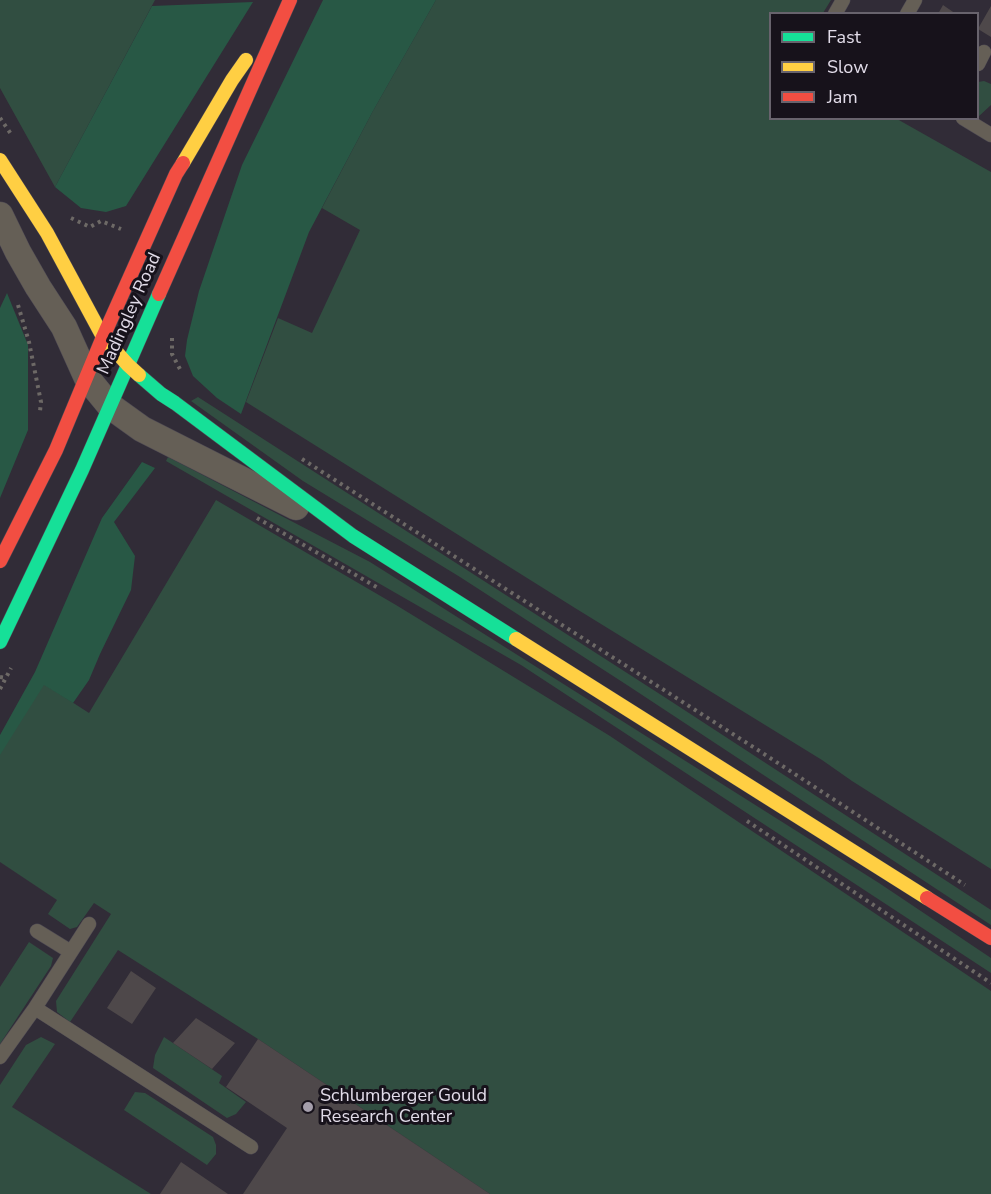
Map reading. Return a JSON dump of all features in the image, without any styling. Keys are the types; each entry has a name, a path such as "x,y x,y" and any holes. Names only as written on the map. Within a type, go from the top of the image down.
{"main road":[{"name":"Madingley Road","path":"0,561 46,472 176,174 232,80 290,0"},
{"name":"Madingley Road","path":"0,642 82,470 290,0"},
{"path":"0,160 49,236 103,337 128,365 160,394 175,402 353,536 991,938"}],"street":[{"path":"0,215 18,252 64,327 87,378 110,406 142,429 353,536"}],"lane":[{"path":"966,120 991,135"},
{"path":"0,1057 35,1008 89,924"},
{"path":"37,931 71,951"},
{"path":"35,1008 251,1147"}],"path":[{"path":"17,299 29,342 41,402 40,413"},
{"path":"172,338 172,354 185,379"},
{"path":"293,453 751,745 971,889"},
{"path":"254,516 387,593"},
{"path":"0,677 6,678 0,688"},
{"path":"741,816 991,983"}],"green space":[{"path":"0,0 155,0 55,187 0,88"},
{"path":"323,0 436,0 373,111 309,232 241,414 217,398 193,376 185,356 187,340 199,291 242,165"},
{"path":"436,0 831,0 824,12 769,12 769,120 899,120 991,172 991,869 822,760 246,402 278,318 312,333 360,230 322,208 373,111"},
{"path":"253,2 126,206 106,212 81,208 55,187 152,6"},
{"path":"979,82 991,84 991,105 979,116"},
{"path":"7,293 28,345 28,430 0,498 0,308"},
{"path":"198,397 991,910 991,925 460,577 303,481 191,401"},
{"path":"168,457 370,562 879,883 991,958 991,973 521,665 166,461"},
{"path":"142,462 155,468 114,522 135,556 131,590 89,680 73,703 44,685 0,755 0,735 35,672 102,518"},
{"path":"216,500 396,605 610,736 991,991 991,1194 490,1194 258,1039 118,950 70,1022 57,1012 56,1001 111,914 94,903 77,927 70,929 48,914 57,900 0,862 0,752 44,684 89,713"},
{"path":"29,942 53,958 51,966 0,1044 0,987"},
{"path":"41,1037 55,1044 12,1107 151,1194 0,1194 0,1085 26,1045"},
{"path":"164,1037 222,1076 219,1083 246,1102 236,1114 227,1118 153,1068 155,1055"},
{"path":"135,1092 145,1093 213,1137 216,1154 207,1165 124,1110"}],"building":[{"path":"943,5 953,12 939,12"},
{"path":"991,6 991,37 979,30"},
{"path":"131,971 156,988 132,1024 107,1008"},
{"path":"196,1018 235,1043 212,1069 173,1043"},
{"name":"Schlumberger Gould Research Center","path":"258,1039 490,1194 243,1194 287,1128 226,1087"},
{"path":"181,1162 228,1194 160,1194"}],"traffic: fast":[{"path":"0,642 82,470 159,294"},
{"path":"139,375 161,394 353,536 516,639"}],"traffic: slow":[{"path":"183,163 246,60"},
{"path":"0,160 47,233 103,337 139,375"},
{"path":"516,639 927,898"}],"traffic: jam":[{"path":"159,294 290,0"},
{"path":"0,561 56,450 103,337 183,163"},
{"path":"927,898 991,938"}],"place":[{"name":"Schlumberger Gould Research Center","path":"308,1107"}]}
